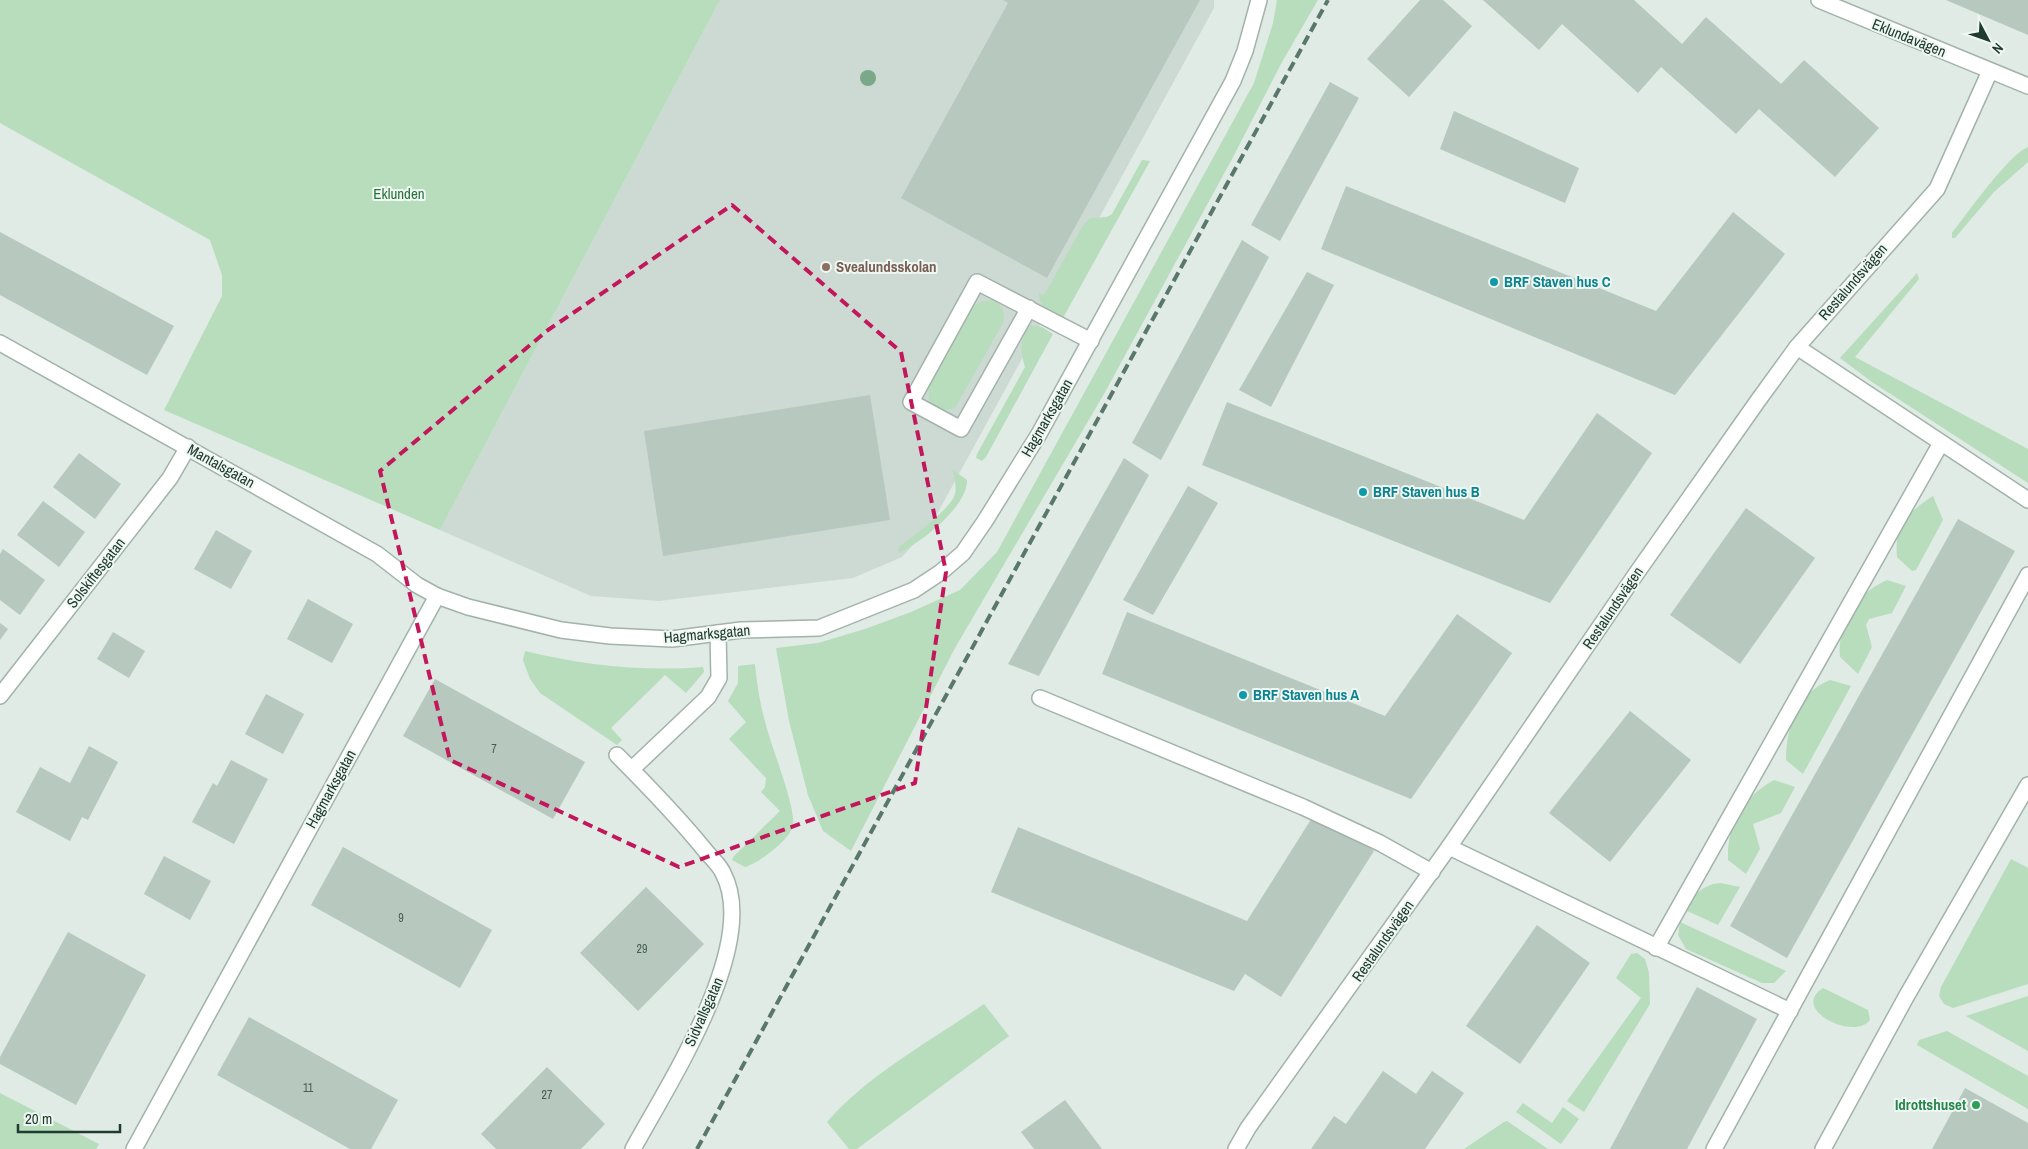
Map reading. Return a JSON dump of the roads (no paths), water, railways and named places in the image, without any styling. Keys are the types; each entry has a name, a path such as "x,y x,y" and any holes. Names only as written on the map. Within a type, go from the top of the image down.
{"street":[{"name":"Hagmarksgatan","path":"134,1149 437,596 468,607 561,630 610,636 672,639 741,630 820,628 914,590 942,572 962,553 985,521 1039,434 1233,81 1245,52 1259,0"},
{"name":"Eklundavägen","path":"1819,0 2028,86"},
{"name":"Restalundsvägen","path":"1236,1149 1248,1128 1432,872 1636,574 1797,347 1937,189 1990,71"},
{"path":"1028,308 961,429 911,402 978,282 1028,308 1091,341"},
{"name":"Mantalsgatan","path":"0,343 377,554 417,585 437,596"},
{"path":"1797,347 2028,500"},
{"path":"1656,948 1941,443"},
{"name":"Solskiftesgatan","path":"0,696 170,478 188,447"},
{"path":"1714,1149 2028,575"},
{"path":"632,769 708,697 719,678 718,633"},
{"path":"1040,698 1303,807 1380,843 1432,872"},
{"name":"Sidvallsgatan","path":"617,754 692,834 723,872 730,891 731,906 725,960 717,989 696,1034 633,1149"},
{"path":"1822,1149 1906,997 2028,785"},
{"path":"1449,847 1790,1011"}],"railway":[{"path":"697,1149 1328,0"}],"place":[{"name":"Svealundsskolan","path":"826,267"},
{"name":"BRF Staven hus C","path":"1494,282"},
{"name":"BRF Staven hus B","path":"1363,492"},
{"name":"BRF Staven hus A","path":"1243,695"},
{"name":"Idrottshuset","path":"1976,1105"}],"park label":[{"name":"Eklunden","path":"399,194"}]}
